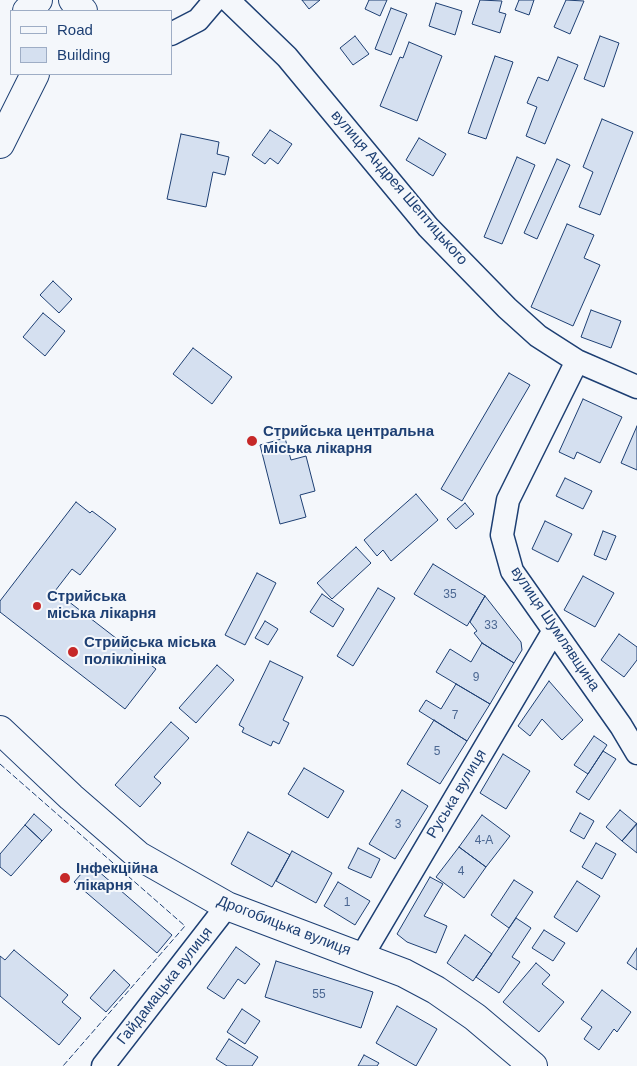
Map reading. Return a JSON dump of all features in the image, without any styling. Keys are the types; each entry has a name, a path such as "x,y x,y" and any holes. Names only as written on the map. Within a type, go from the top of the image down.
{"main road":[{"path":"73,0 82,10"},
{"path":"0,144 34,75"},
{"name":"Дрогобицька вулиця","path":"0,730 71,797 139,856 227,906 362,956 404,973 436,990 475,1017 533,1066"}],"street":[{"path":"172,33 198,20 215,0"},
{"name":"вулиця Андрея Шептицького","path":"228,0 288,57 428,227 480,281 538,336 577,361 637,387"},
{"name":"вулиця Шумлявщина","path":"577,361 508,500 502,534 512,571 553,632 621,726 637,753"},
{"name":"Руська вулиця","path":"362,956 553,632"},
{"name":"Гайдамацька вулиця","path":"103,1066 227,906"}],"building":[{"path":"302,0 320,0 309,9"},
{"path":"369,0 387,0 380,16 365,9"},
{"path":"480,0 502,1 499,12 506,14 500,33 472,24"},
{"path":"519,0 534,0 529,15 515,10"},
{"path":"566,0 584,1 570,34 554,27"},
{"path":"436,3 462,11 455,35 429,26"},
{"path":"391,8 407,14 391,55 375,49"},
{"path":"355,36 369,54 353,65 340,48"},
{"path":"600,36 619,43 604,87 584,79"},
{"path":"409,42 442,56 417,121 380,106 400,57 403,58"},
{"path":"495,56 513,62 486,139 468,133"},
{"path":"558,57 578,65 545,144 526,136 537,107 527,103 538,77 548,81"},
{"path":"602,119 633,132 600,215 579,207 593,172 583,167"},
{"path":"270,130 292,144 278,164 270,158 265,164 252,155"},
{"path":"181,134 219,142 217,154 229,157 225,175 213,172 206,207 167,199"},
{"path":"419,138 446,154 433,176 406,160"},
{"path":"517,157 535,165 502,244 484,237"},
{"path":"557,159 570,165 537,239 524,233"},
{"path":"567,224 594,235 584,258 600,265 573,326 531,307"},
{"path":"53,281 72,299 59,313 40,295"},
{"path":"591,310 621,321 611,348 581,337"},
{"path":"43,313 65,331 45,356 23,337"},
{"path":"193,348 232,377 212,404 173,374"},
{"path":"509,373 530,385 462,501 441,489"},
{"path":"583,399 622,417 600,463 577,452 574,459 559,452"},
{"path":"637,426 637,470 621,463"},
{"path":"285,438 291,460 306,456 315,491 300,495 306,517 280,524 260,445"},
{"path":"565,478 592,491 583,509 556,496"},
{"path":"416,494 438,520 391,561 383,550 377,556 364,540"},
{"name":"Стрийська міська лікарня","path":"76,502 116,529 80,575 72,569 55,591 156,669 125,709 0,612 0,601"},
{"path":"465,503 474,514 456,529 447,519"},
{"path":"545,521 572,534 558,562 532,549"},
{"path":"603,531 616,536 606,560 594,555"},
{"path":"356,547 371,563 332,599 317,583"},
{"path":"433,564 485,596 467,626 414,594"},
{"path":"257,573 276,583 245,645 225,635"},
{"path":"583,576 614,593 595,627 564,610"},
{"path":"378,588 395,598 353,666 337,656"},
{"path":"322,594 344,609 333,627 310,612"},
{"path":"485,596 521,642 522,650 514,663 482,643 474,633 477,631 470,622"},
{"path":"265,621 278,629 268,645 255,638"},
{"path":"619,634 637,647 637,660 624,677 601,660"},
{"path":"482,643 514,663 490,704 436,672 450,649 471,662"},
{"path":"270,661 303,677 283,720 289,723 279,744 273,741 271,746 242,732 244,728 239,725"},
{"path":"217,665 234,680 196,723 179,708"},
{"path":"549,681 583,720 562,740 542,719 530,736 518,726"},
{"path":"456,684 490,704 467,741 419,711 426,700 441,709"},
{"path":"434,720 467,741 440,784 407,764"},
{"path":"171,722 189,738 154,777 161,783 140,807 115,785"},
{"path":"594,736 607,745 588,774 574,765"},
{"path":"603,751 616,759 589,800 576,792"},
{"path":"503,754 530,771 506,809 480,793"},
{"path":"304,768 344,791 328,818 288,794"},
{"path":"402,790 428,806 395,859 369,844"},
{"path":"620,810 637,824 622,841 606,827"},
{"path":"580,813 594,821 584,839 570,831"},
{"path":"34,814 52,830 42,841 25,825"},
{"path":"482,815 510,836 486,867 459,847"},
{"path":"637,823 637,853 622,841"},
{"path":"25,825 42,841 11,876 0,867 0,854"},
{"path":"248,832 290,855 272,887 231,864"},
{"path":"596,843 616,854 602,879 582,867"},
{"path":"459,847 486,867 464,898 436,877"},
{"path":"358,848 380,859 371,878 348,868"},
{"path":"292,851 332,873 316,903 276,881"},
{"path":"90,864 172,935 157,953 74,882"},
{"path":"430,877 443,884 424,916 447,926 436,953 407,942 397,934"},
{"path":"514,880 533,892 509,928 491,915"},
{"path":"577,881 600,896 577,932 554,917"},
{"path":"338,882 370,901 355,925 324,906"},
{"path":"516,918 531,928 512,957 520,962 499,993 476,977"},
{"path":"544,930 565,943 553,961 532,948"},
{"path":"465,935 492,954 473,981 447,963"},
{"path":"236,947 260,964 245,984 238,979 224,999 207,988"},
{"path":"637,948 637,970 627,963"},
{"path":"14,950 68,995 62,1002 81,1018 59,1045 0,996 0,956 5,960"},
{"path":"276,961 373,992 361,1028 265,997"},
{"path":"536,963 550,975 542,984 564,1002 539,1032 503,1002"},
{"path":"114,970 130,985 106,1012 90,998"},
{"path":"602,990 631,1012 617,1032 614,1029 599,1050 584,1039 592,1027 581,1019"},
{"path":"397,1006 437,1029 416,1066 376,1043"},
{"path":"242,1009 260,1021 245,1044 227,1032"},
{"path":"229,1039 258,1057 252,1066 227,1066 216,1059"},
{"path":"364,1055 379,1063 377,1066 358,1066"}],"fence":[{"path":"0,764 185,926 63,1066"}],"place":[{"name":"Стрийська центральна міська лікарня","path":"252,441"},
{"name":"Стрийська міська лікарня","path":"37,606"},
{"name":"Стрийська міська поліклініка","path":"73,652"},
{"name":"Інфекційна лікарня","path":"65,878"}]}
